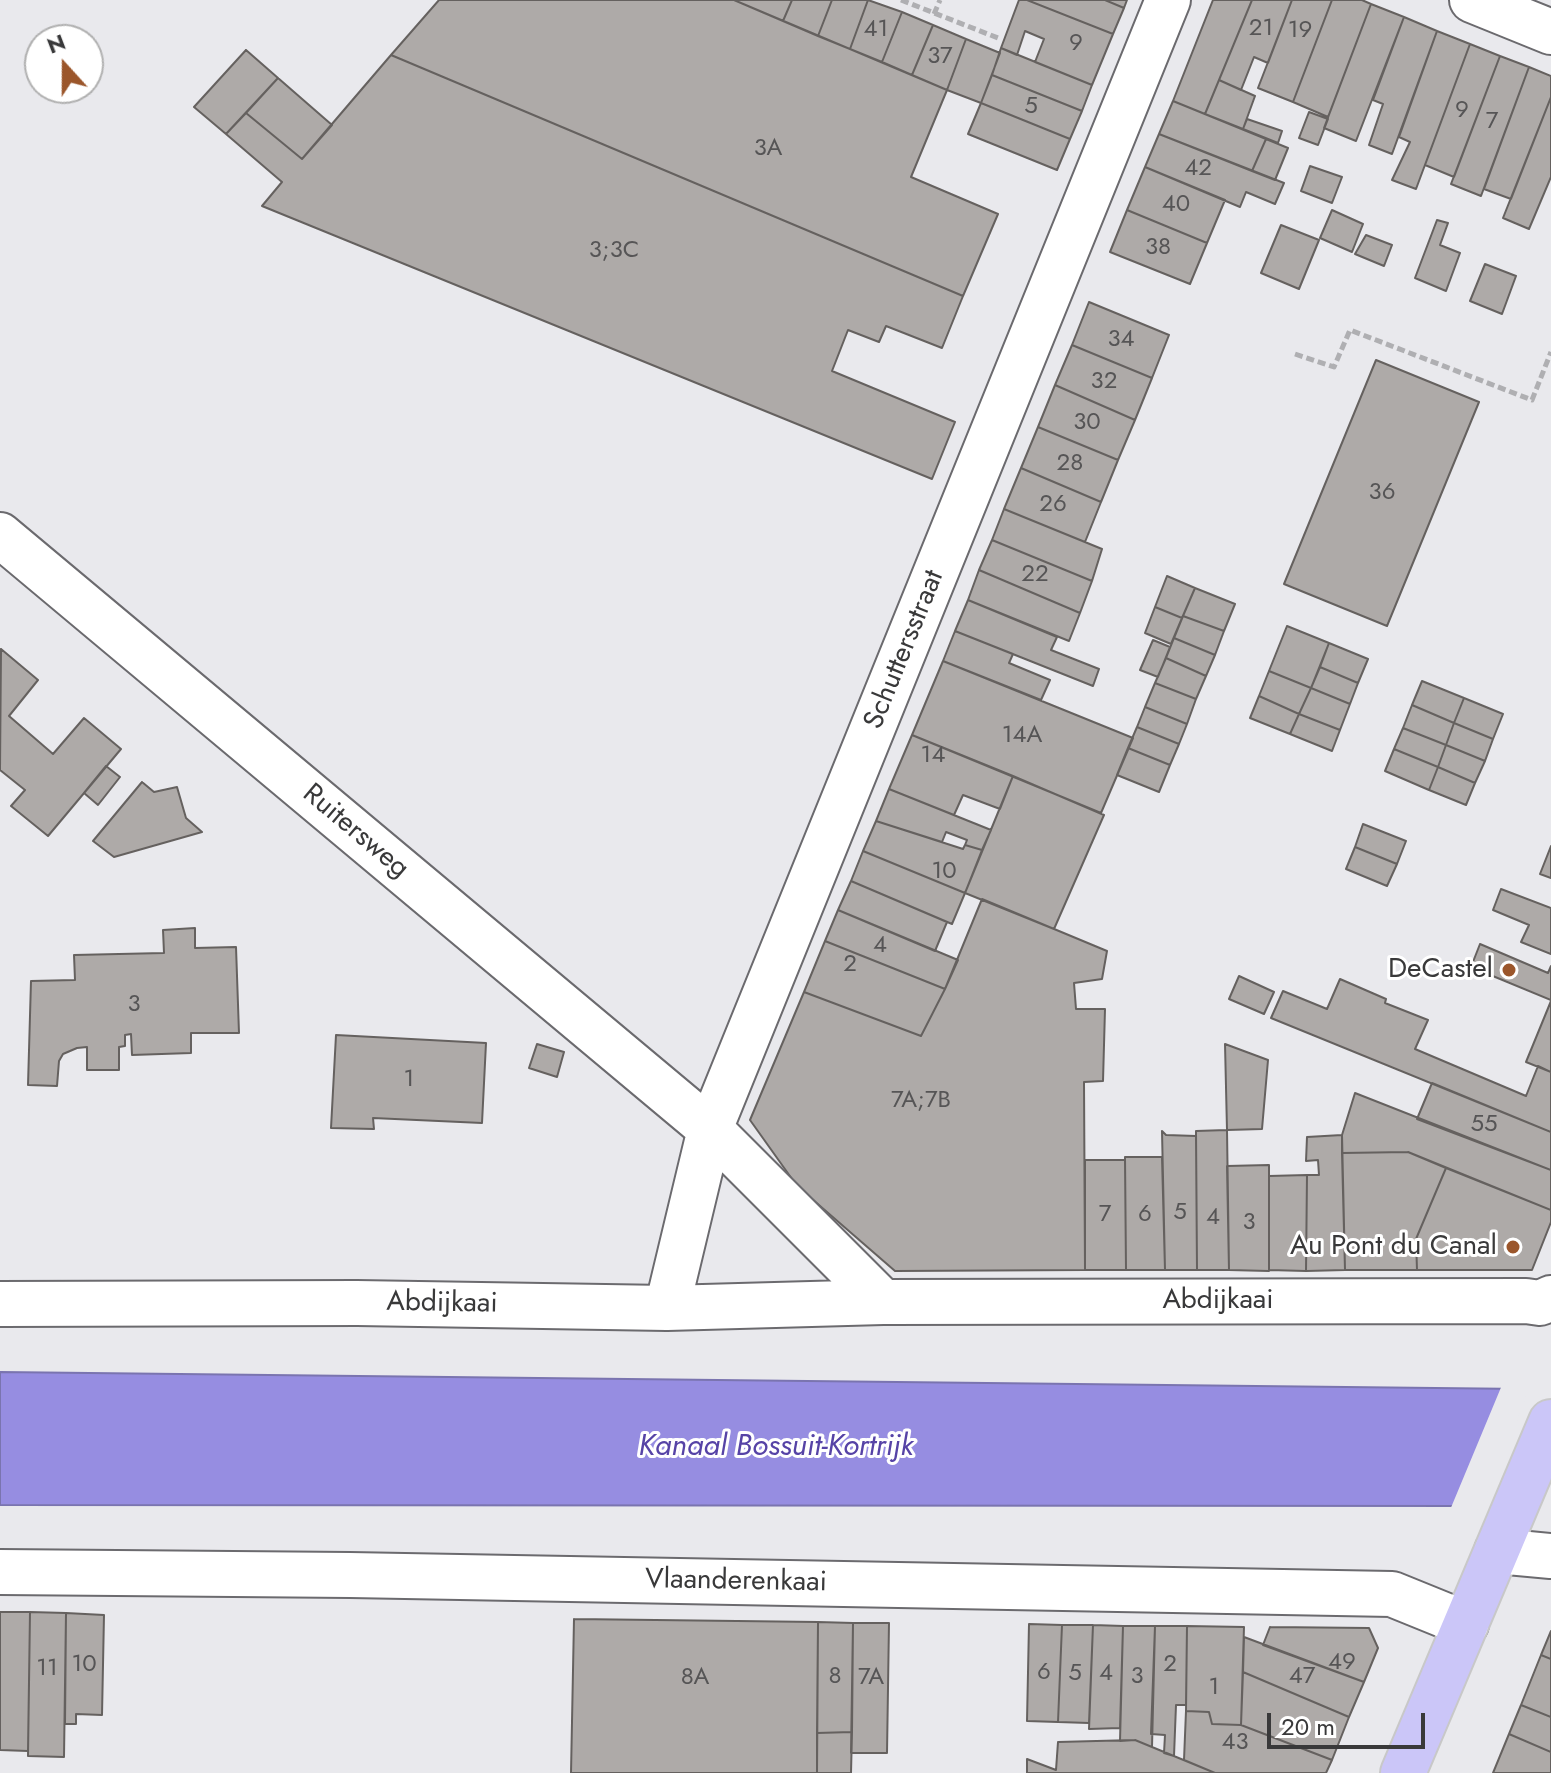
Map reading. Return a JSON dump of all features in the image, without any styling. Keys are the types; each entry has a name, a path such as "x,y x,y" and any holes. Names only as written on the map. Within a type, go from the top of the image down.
{"main road":[{"path":"1403,1773 1551,1422"}],"street":[{"name":"Schuttersstraat","path":"667,1308 710,1129 1168,0"},
{"path":"1472,0 1551,32"},
{"name":"Ruitersweg","path":"0,535 710,1129"},
{"path":"710,1129 883,1302"},
{"name":"Abdijkaai","path":"0,1304 357,1303 667,1308 883,1302 1540,1303 1551,1298"},
{"path":"1499,1545 1551,1556"},
{"name":"Vlaanderenkaai","path":"0,1572 350,1575 1392,1594 1466,1624"}],"path":[{"path":"901,0 998,38"},
{"path":"934,14 940,0"},
{"path":"1295,354 1334,367 1350,330 1532,400 1551,352"}],"water":[{"name":"Kanaal Bossuit-Kortrijk","path":"0,1372 1525,1389 1478,1506 0,1505"}],"pier":[{"path":"1502,1385 1526,1385 1529,1388 1515,1426 1551,1426 1551,1473 1496,1473 1480,1509 1450,1510"}],"building":[{"path":"439,0 734,0 947,90 911,177 998,214 963,296 391,55"},
{"path":"734,0 792,0 783,21"},
{"path":"792,0 832,0 818,36 783,21"},
{"path":"832,0 868,0 850,49 818,36"},
{"path":"868,0 902,12 882,62 850,49"},
{"path":"1019,0 1027,0 1113,34 1092,85 1035,62 1044,39 1025,31 1017,55 1001,48"},
{"path":"1027,0 1105,0 1124,8 1113,34"},
{"path":"1105,0 1127,0 1124,8"},
{"path":"1213,0 1252,0 1205,114 1173,101"},
{"path":"1252,0 1292,0 1268,63 1254,57 1241,90 1219,80"},
{"path":"1292,0 1332,0 1293,102 1258,88"},
{"path":"1332,0 1362,0 1371,4 1328,117 1293,102"},
{"path":"1371,4 1404,17 1356,141 1324,128"},
{"path":"902,12 933,25 912,75 882,62"},
{"path":"1404,17 1437,31 1392,154 1369,145 1383,104 1373,100"},
{"path":"933,25 966,39 947,90 912,75"},
{"path":"1437,31 1470,44 1416,189 1392,180 1410,142 1399,137"},
{"path":"966,39 1000,53 981,103 947,90"},
{"path":"1470,44 1500,56 1454,177 1425,165"},
{"path":"1001,48 1092,85 1082,111 992,75"},
{"path":"246,50 278,78 226,134 194,107"},
{"path":"391,55 963,296 942,348 886,326 879,342 848,330 832,371 955,422 932,479 262,206 282,182 226,134 246,113 302,159"},
{"path":"1500,56 1529,67 1481,196 1451,184"},
{"path":"1529,67 1551,76 1551,97 1511,199 1484,189"},
{"path":"992,75 1082,111 1070,139 981,103"},
{"path":"278,78 332,125 302,159 246,113"},
{"path":"1219,80 1255,96 1243,129 1205,114"},
{"path":"1551,97 1551,177 1529,229 1503,218"},
{"path":"1173,101 1266,139 1252,171 1159,134"},
{"path":"981,103 1070,139 1057,170 968,134"},
{"path":"1309,112 1328,119 1318,145 1299,138"},
{"path":"1247,119 1282,131 1278,143 1243,129"},
{"path":"1159,134 1284,183 1275,204 1246,192 1240,207 1145,167"},
{"path":"1266,139 1288,148 1275,180 1252,171"},
{"path":"1310,166 1342,177 1332,203 1301,191"},
{"path":"1145,167 1225,200 1207,243 1127,210"},
{"path":"1127,210 1207,243 1190,284 1110,252"},
{"path":"1332,210 1363,224 1352,252 1320,238"},
{"path":"1437,220 1448,223 1440,245 1460,253 1446,291 1415,278"},
{"path":"1281,225 1319,240 1299,289 1261,273"},
{"path":"1366,235 1392,245 1384,266 1355,254"},
{"path":"1485,264 1516,276 1502,314 1470,301"},
{"path":"1089,302 1169,335 1152,378 1072,345"},
{"path":"1072,345 1152,378 1135,420 1055,385"},
{"path":"1376,360 1479,402 1387,626 1284,584"},
{"path":"1055,385 1135,420 1118,460 1038,427"},
{"path":"1038,427 1118,460 1101,502 1021,468"},
{"path":"1021,468 1101,502 1085,542 1004,509"},
{"path":"1004,509 1102,549 1092,581 992,540"},
{"path":"992,540 1092,581 1080,613 979,570"},
{"path":"979,570 1080,613 1069,641 968,600"},
{"path":"1167,576 1195,588 1182,618 1155,607"},
{"path":"1195,588 1235,604 1224,631 1183,616"},
{"path":"968,600 1057,637 1051,650 1099,669 1093,686 955,631"},
{"path":"1155,607 1182,618 1171,644 1145,633"},
{"path":"1183,616 1224,631 1215,655 1174,638"},
{"path":"1287,626 1329,643 1311,688 1269,671"},
{"path":"955,631 1013,654 1009,663 1050,680 1041,700 943,661"},
{"path":"1174,638 1215,655 1206,676 1166,658"},
{"path":"1153,640 1170,647 1158,677 1140,670"},
{"path":"1329,643 1368,659 1358,683 1320,667"},
{"path":"1,649 38,680 9,716 53,754 84,718 121,749 48,836 11,806 25,790 0,770"},
{"path":"1166,658 1206,676 1196,699 1155,683"},
{"path":"943,661 1133,738 1101,813 912,735"},
{"path":"1320,667 1358,683 1350,704 1311,688"},
{"path":"1269,671 1311,688 1299,714 1259,696"},
{"path":"1422,681 1464,698 1454,723 1412,705"},
{"path":"1155,683 1196,699 1187,724 1145,707"},
{"path":"1311,688 1350,704 1340,730 1299,714"},
{"path":"1259,696 1299,714 1290,734 1250,718"},
{"path":"1464,698 1503,714 1493,739 1454,723"},
{"path":"1412,705 1454,723 1446,745 1403,728"},
{"path":"1145,707 1187,724 1179,744 1137,727"},
{"path":"1299,714 1340,730 1332,751 1290,734"},
{"path":"1454,723 1493,739 1485,761 1446,745"},
{"path":"1137,727 1179,744 1170,765 1128,748"},
{"path":"1403,728 1446,745 1438,767 1394,749"},
{"path":"912,735 1013,776 1000,809 963,795 954,815 889,789"},
{"path":"1446,745 1485,761 1475,783 1438,767"},
{"path":"1128,748 1170,765 1159,792 1117,775"},
{"path":"1394,749 1438,767 1429,790 1385,771"},
{"path":"106,766 120,777 98,805 84,793"},
{"path":"1438,767 1475,783 1466,805 1429,790"},
{"path":"1013,776 1104,815 1054,929 965,893"},
{"path":"142,782 154,792 177,787 186,818 202,832 114,857 93,841"},
{"path":"889,789 991,830 982,850 965,845 967,840 946,832 942,842 876,821"},
{"path":"876,821 963,849 965,845 982,850 965,893 863,851"},
{"path":"1363,824 1406,841 1397,864 1355,847"},
{"path":"1551,846 1551,878 1540,874"},
{"path":"1355,847 1397,864 1387,886 1346,869"},
{"path":"863,851 965,893 952,924 851,881"},
{"path":"851,881 947,922 935,951 838,910"},
{"path":"1501,889 1551,908 1551,954 1521,942 1529,925 1493,910"},
{"path":"982,899 1107,951 1102,979 1074,983 1076,1009 1105,1009 1103,1081 1084,1082 1085,1270 895,1271 797,1186 750,1120 804,992 921,1036 945,989"},
{"path":"838,910 958,960 945,989 825,941"},
{"path":"195,928 195,948 236,947 239,1033 191,1033 191,1053 132,1055 131,1034 125,1035 125,1046 119,1047 119,1070 87,1070 87,1047 77,1048 63,1054 59,1061 57,1086 28,1085 31,981 75,980 74,955 164,953 163,930"},
{"path":"825,941 945,989 921,1036 804,992"},
{"name":"DeCastel","path":"1480,944 1548,973 1551,966 1551,1000 1471,967"},
{"path":"1239,976 1274,992 1264,1014 1229,999"},
{"path":"1340,979 1386,999 1385,1003 1428,1020 1415,1049 1526,1096 1538,1066 1551,1072 1551,1132 1271,1018 1283,991 1327,1009"},
{"path":"1551,1001 1551,1072 1526,1062"},
{"path":"336,1035 486,1043 482,1123 373,1118 374,1129 331,1128"},
{"path":"537,1044 564,1052 557,1077 529,1068"},
{"path":"1225,1044 1268,1060 1262,1129 1227,1130"},
{"path":"1432,1083 1551,1132 1551,1170 1417,1119"},
{"path":"1355,1093 1551,1170 1551,1210 1408,1152 1342,1153 1342,1135"},
{"path":"1227,1130 1229,1270 1197,1270 1196,1131"},
{"path":"1162,1131 1166,1135 1196,1136 1197,1270 1165,1270"},
{"path":"1342,1135 1345,1270 1306,1271 1307,1175 1319,1175 1318,1160 1306,1161 1307,1137"},
{"path":"1408,1152 1446,1168 1416,1239 1417,1270 1345,1270 1342,1153"},
{"path":"1125,1157 1162,1157 1165,1270 1126,1270"},
{"path":"1085,1160 1125,1160 1126,1270 1085,1270"},
{"path":"1269,1165 1269,1271 1229,1270 1227,1166"},
{"path":"1446,1168 1551,1210 1551,1222 1532,1270 1417,1270 1416,1239"},
{"path":"1307,1175 1306,1271 1269,1270 1269,1176"},
{"path":"0,1612 30,1612 28,1751 0,1750"},
{"path":"30,1612 66,1613 64,1757 28,1756"},
{"path":"66,1613 104,1615 102,1715 76,1714 76,1724 65,1724"},
{"path":"574,1619 818,1622 817,1773 571,1773"},
{"path":"818,1622 853,1623 852,1732 817,1733"},
{"path":"853,1623 889,1623 887,1753 851,1753"},
{"path":"1029,1624 1062,1625 1058,1722 1027,1721"},
{"path":"1062,1625 1093,1625 1089,1723 1058,1722"},
{"path":"1093,1625 1123,1626 1120,1728 1089,1729"},
{"path":"1123,1626 1155,1626 1152,1747 1135,1740 1120,1741"},
{"path":"1155,1626 1187,1626 1186,1705 1176,1705 1174,1756 1164,1753 1165,1735 1151,1734"},
{"path":"1187,1626 1244,1627 1241,1725 1212,1724 1209,1712 1186,1711"},
{"path":"1270,1627 1369,1628 1378,1648 1364,1682 1263,1645"},
{"path":"1551,1631 1551,1659 1541,1655"},
{"path":"1244,1637 1364,1682 1349,1717 1243,1672"},
{"path":"1541,1655 1551,1659 1551,1717 1521,1705"},
{"path":"1243,1672 1349,1717 1332,1760 1241,1725"},
{"path":"1521,1705 1551,1717 1551,1752 1509,1734"},
{"path":"1186,1711 1209,1712 1212,1724 1241,1725 1332,1760 1326,1773 1215,1773 1184,1760"},
{"path":"852,1732 851,1773 817,1773 817,1733"},
{"path":"1509,1734 1551,1752 1551,1773 1493,1773"},
{"path":"1135,1740 1215,1773 1027,1773 1027,1759 1056,1770 1058,1742"}],"place":[{"name":"DeCastel","path":"1509,970"},
{"name":"Au Pont du Canal","path":"1513,1247"}]}
